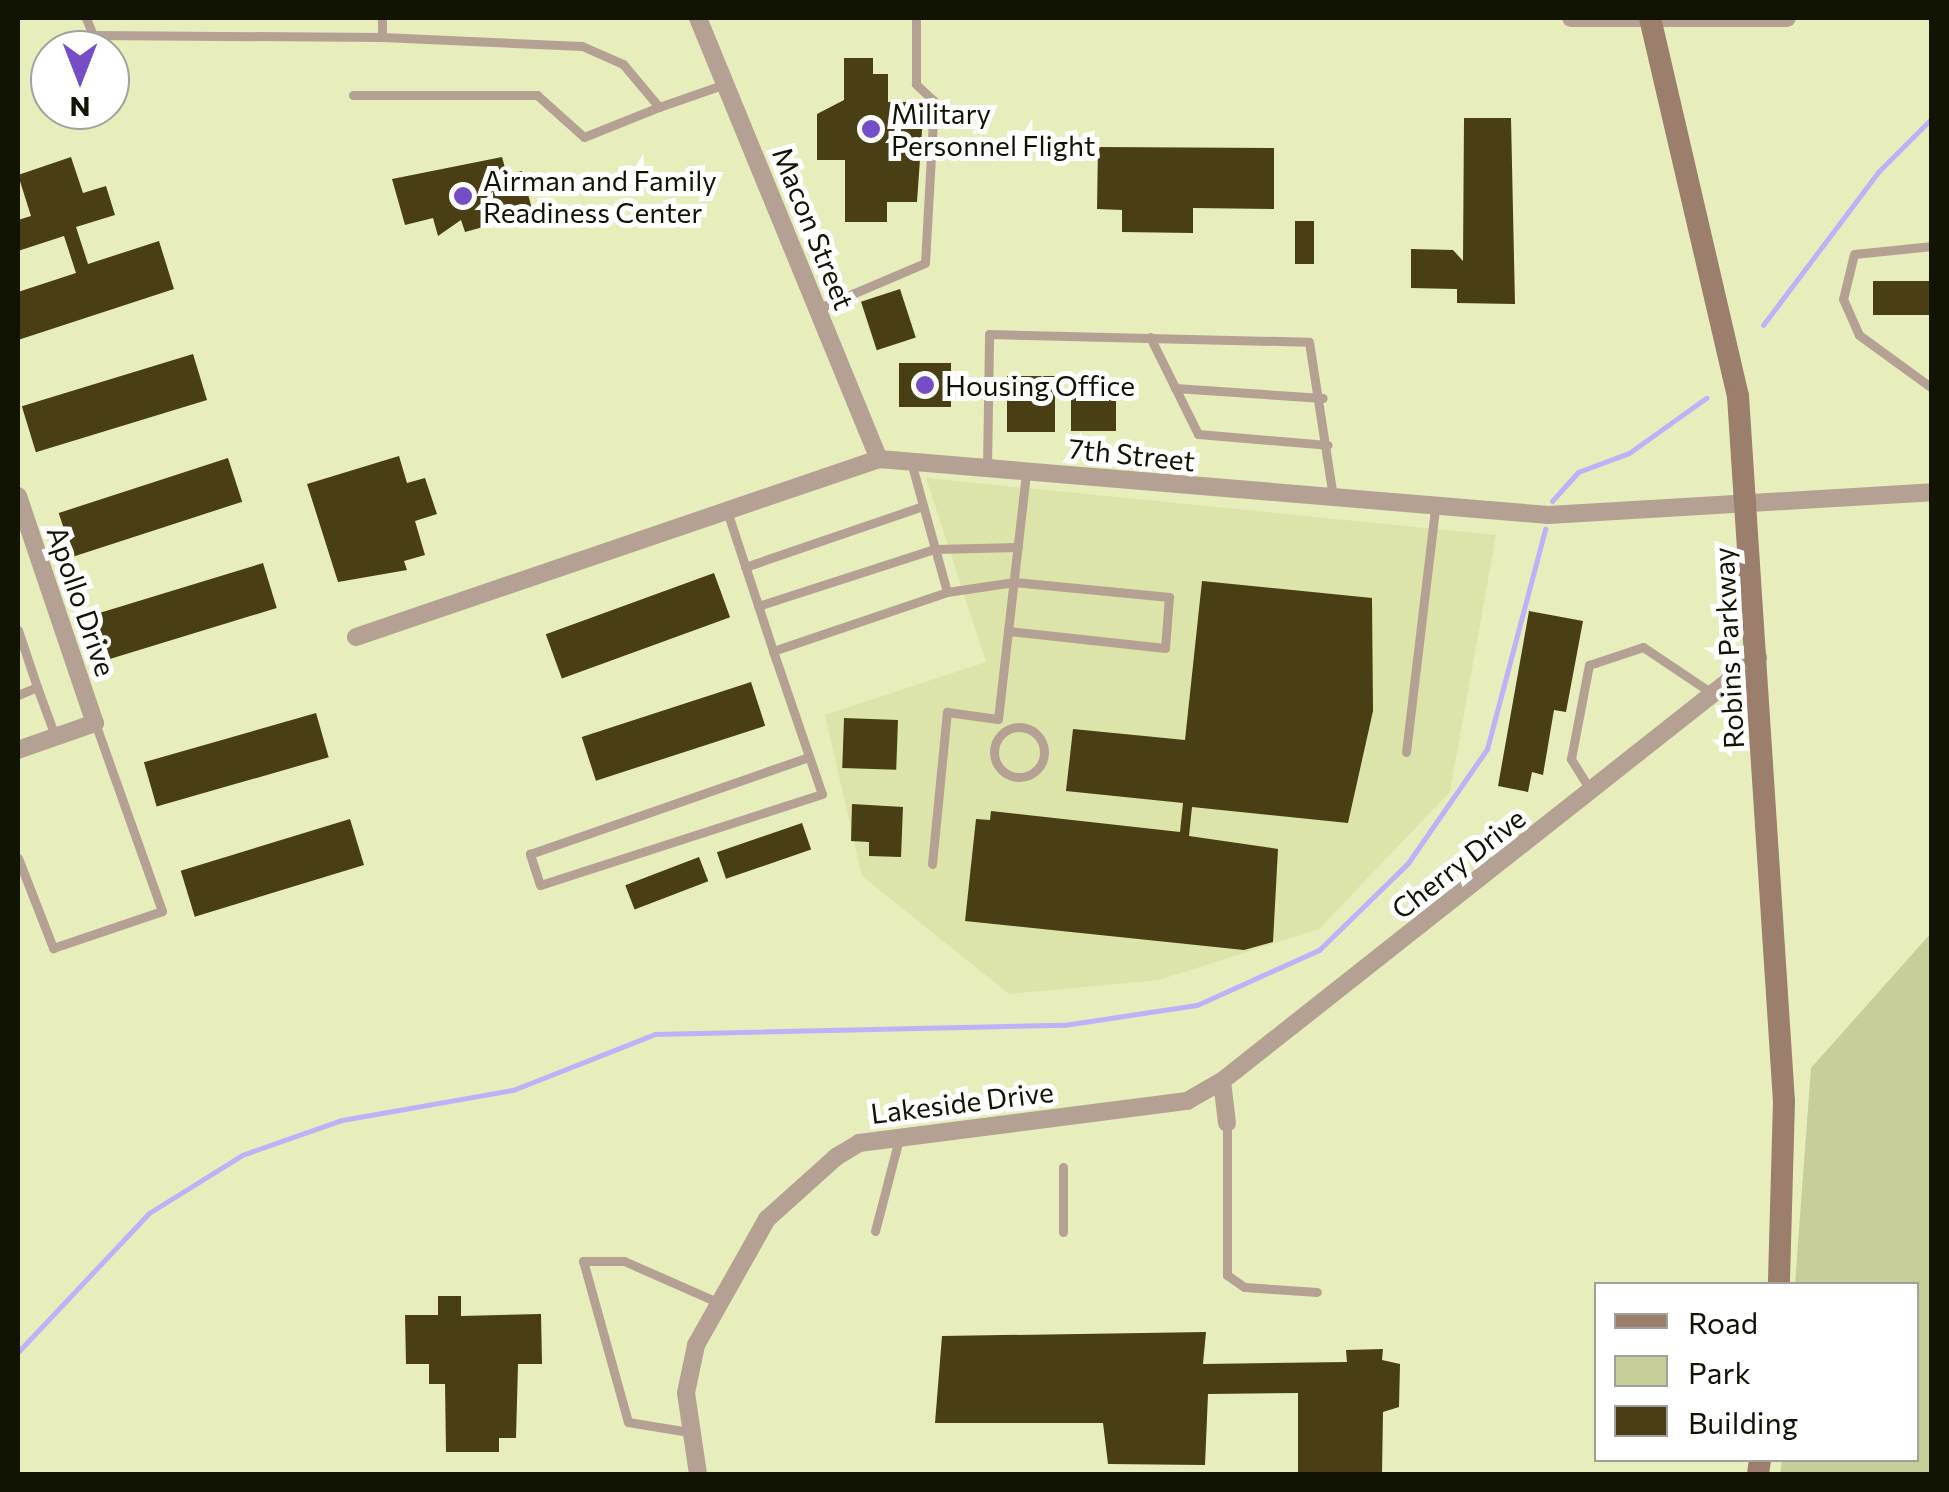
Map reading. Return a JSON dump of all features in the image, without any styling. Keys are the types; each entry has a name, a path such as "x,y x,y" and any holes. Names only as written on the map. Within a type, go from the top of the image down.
{"street":[{"name":"Macon Street","path":"698,18 879,459"},
{"path":"1571,18 1787,18"},
{"name":"Robins Parkway","path":"1650,18 1731,355 1749,500 1784,1101 1779,1282"},
{"name":"7th Street","path":"356,637 879,459 1334,501 1548,515 1931,491"},
{"name":"Apollo Drive","path":"18,496 21,516 95,723"},
{"name":"Cherry Drive","path":"1222,1081 1592,793 1758,658"},
{"path":"18,750 95,723"},
{"path":"1222,1081 1227,1124"},
{"name":"Lakeside Drive","path":"698,1474 690,1432 689,1377 714,1301 767,1219 836,1156 900,1137 1187,1101 1222,1081"}],"lane":[{"path":"86,18 93,36 382,37 582,46 623,64 660,107"},
{"path":"382,18 382,37"},
{"path":"817,308 925,263 934,101 916,84 916,18"},
{"path":"353,95 537,95 584,137 725,84"},
{"path":"1932,246 1854,254 1844,299 1859,335 1932,388"},
{"path":"987,468 989,334 1309,342 1323,398 1334,501"},
{"path":"1150,337 1198,434 1328,445"},
{"path":"1175,388 1323,398"},
{"path":"911,462 948,592"},
{"path":"1006,731 998,718 1026,472"},
{"path":"745,567 923,506"},
{"path":"1406,752 1435,509"},
{"path":"727,511 822,794 540,885 530,854 809,757"},
{"path":"758,606 935,549 1018,547"},
{"path":"773,651 948,592 1014,582 1169,597 1165,648 1008,631"},
{"path":"18,630 56,737"},
{"path":"1592,793 1571,759 1589,665 1643,647 1712,694"},
{"path":"18,694 37,688"},
{"path":"932,864 948,712 998,718"},
{"path":"18,858 53,948 162,912 95,723"},
{"path":"1006,731 1038,735 1044,750 1034,772 1019,778 998,766 996,743 1006,731"},
{"path":"1227,1124 1227,1275 1244,1287 1317,1292"},
{"path":"875,1231 900,1137"},
{"path":"1062,1232 1063,1167"},
{"path":"690,1432 628,1422 582,1261 624,1261 714,1301"}],"shaded area":[{"path":"926,478 1496,535 1450,792 1319,929 1159,980 1009,994 862,876 825,715 986,662"}],"green space":[{"path":"1931,933 1931,1474 1780,1474 1782,1462 1919,1462 1919,1282 1795,1282 1811,1068"}],"building":[{"name":"Military Personnel Flight","path":"844,58 873,58 873,74 888,74 888,102 924,102 917,202 887,202 887,222 845,222 845,160 817,160 817,114 844,100"},
{"path":"1464,118 1511,118 1515,304 1457,303 1457,289 1411,288 1411,249 1453,250 1463,261"},
{"path":"1098,147 1274,148 1274,209 1193,208 1193,233 1122,232 1122,210 1097,209"},
{"path":"71,157 83,193 106,186 115,215 76,227 88,264 159,241 174,289 18,340 18,292 76,273 64,236 18,251 18,220 31,216 18,175"},
{"name":"Airman and Family Readiness Center","path":"502,157 507,175 522,171 533,213 465,232 461,220 438,236 433,218 405,225 392,179"},
{"path":"1295,221 1314,221 1314,264 1295,264"},
{"path":"1873,281 1932,281 1932,315 1873,315"},
{"path":"900,289 916,338 877,350 861,302"},
{"path":"193,354 207,400 36,452 22,406"},
{"name":"Housing Office","path":"899,363 951,363 951,407 899,407"},
{"path":"1007,376 1055,376 1055,432 1007,432"},
{"path":"1071,378 1116,378 1116,431 1071,431"},
{"path":"399,456 407,483 425,478 437,514 415,521 425,555 404,561 407,570 338,582 307,484"},
{"path":"228,458 242,502 73,557 59,513"},
{"path":"263,563 277,608 107,660 93,615"},
{"path":"714,573 730,617 562,678 546,634"},
{"path":"1202,581 1372,598 1373,711 1348,823 1192,807 1189,836 1278,849 1273,942 1244,950 965,921 976,819 990,820 991,811 1180,832 1183,803 1066,791 1073,729 1185,740"},
{"path":"1529,611 1583,621 1566,712 1554,710 1543,775 1532,772 1528,792 1498,786"},
{"path":"751,682 765,726 596,781 582,737"},
{"path":"316,713 329,757 157,807 144,762"},
{"path":"844,718 898,720 896,770 842,768"},
{"path":"852,804 903,807 901,857 869,856 869,842 851,841"},
{"path":"350,819 364,865 195,917 181,871"},
{"path":"802,823 811,849 726,879 717,852"},
{"path":"699,857 708,881 635,910 625,885"},
{"path":"438,1296 461,1296 461,1316 541,1314 542,1364 518,1364 516,1438 499,1438 499,1452 446,1452 445,1384 429,1384 429,1364 406,1364 405,1315 438,1315"},
{"path":"1206,1332 1203,1364 1347,1362 1346,1350 1383,1349 1382,1360 1400,1364 1399,1407 1383,1412 1382,1474 1298,1474 1298,1393 1208,1394 1205,1465 1108,1464 1103,1423 935,1423 942,1336"}],"waterway":[{"path":"1763,325 1879,171 1932,118"},
{"path":"1552,501 1578,472 1629,453 1706,398"},
{"path":"18,1352 149,1213 242,1155 342,1120 513,1090 655,1034 1064,1025 1197,1005 1319,950 1408,863 1487,749 1545,529"}],"place":[{"name":"Military Personnel Flight","path":"871,129"},
{"name":"Airman and Family Readiness Center","path":"463,196"},
{"name":"Housing Office","path":"925,385"}]}
